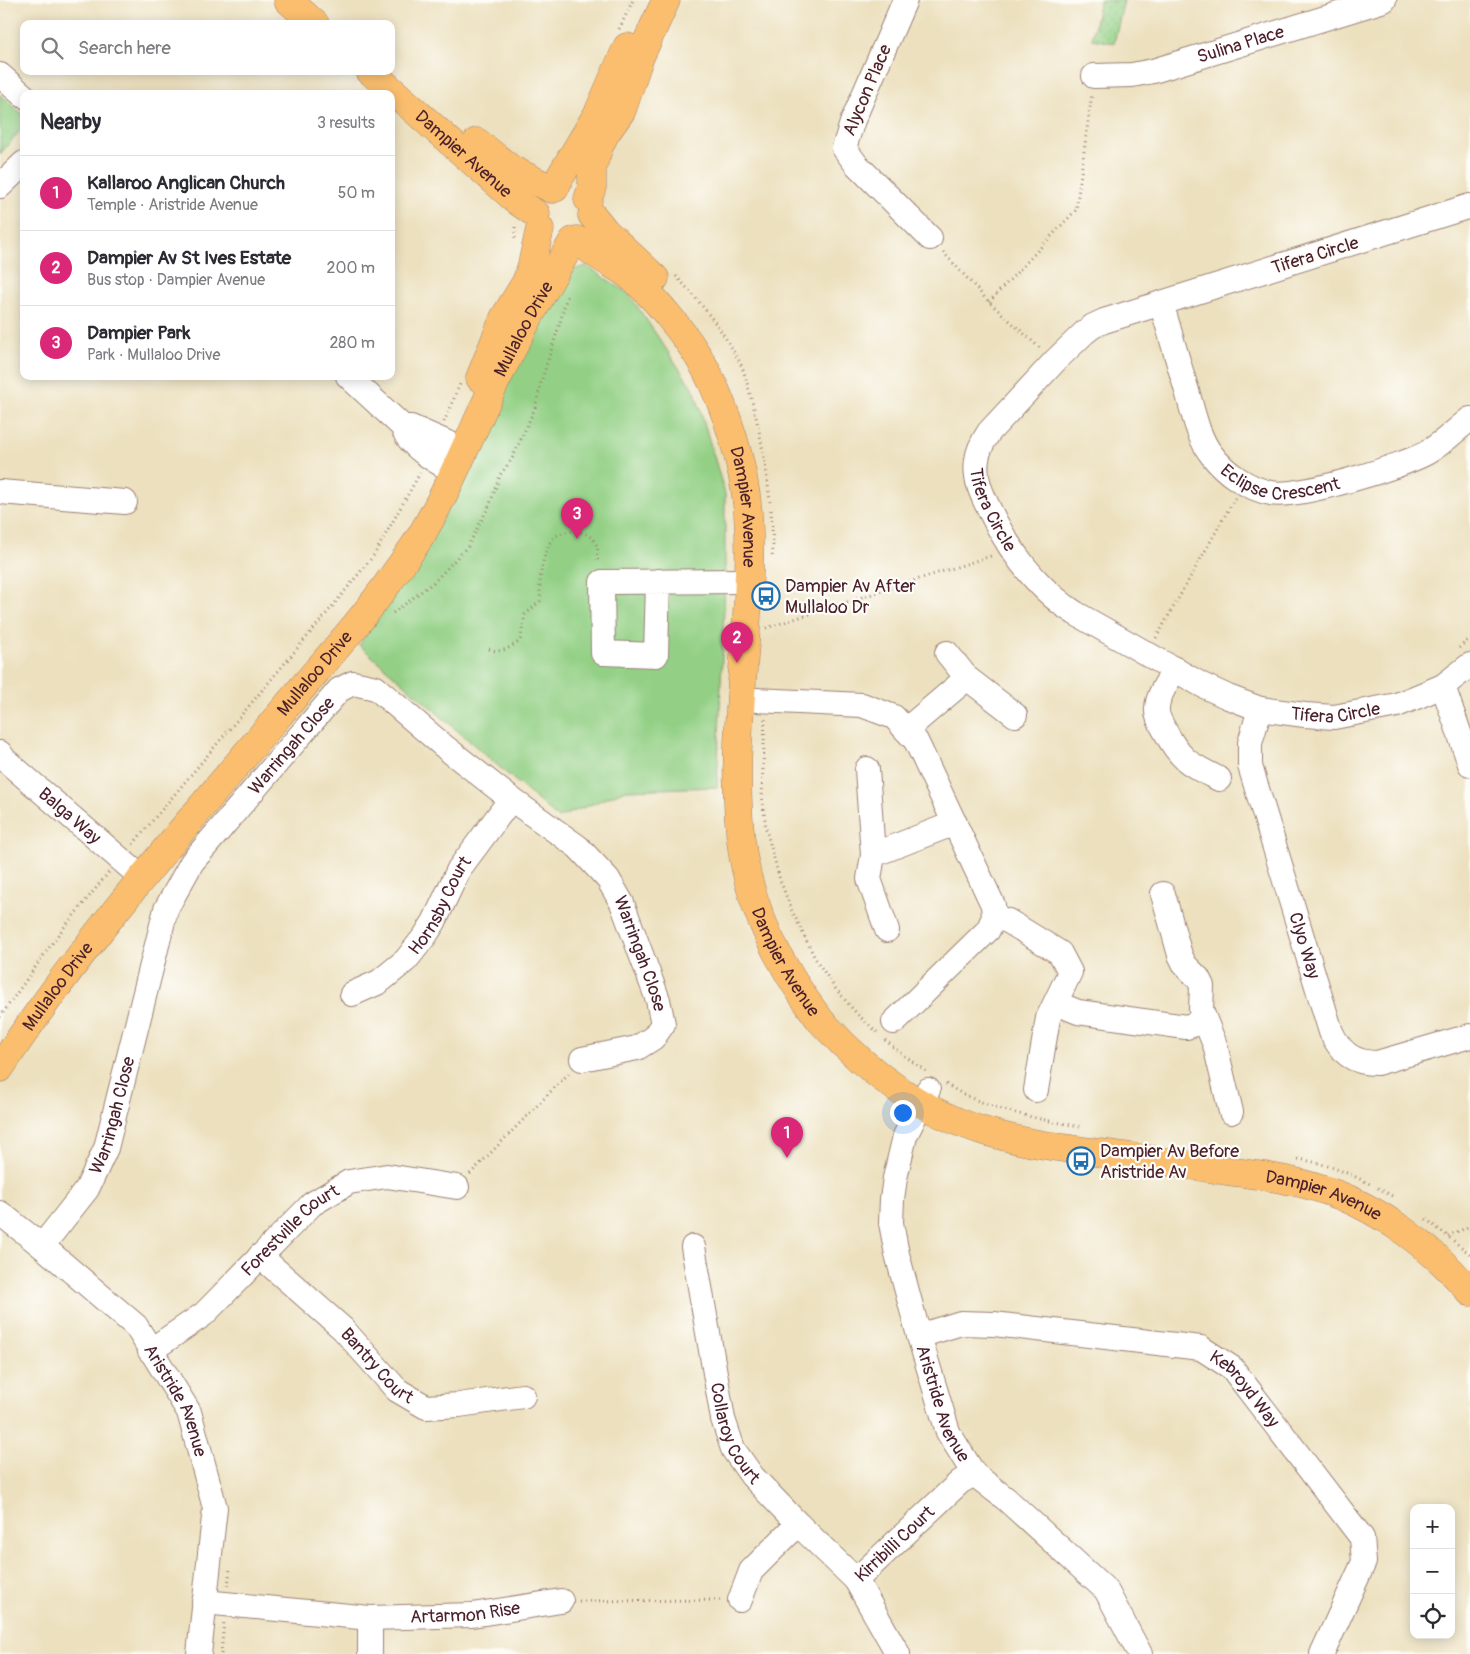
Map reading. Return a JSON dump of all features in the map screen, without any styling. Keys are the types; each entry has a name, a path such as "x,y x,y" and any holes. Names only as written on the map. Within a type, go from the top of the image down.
{"main road":[{"path":"288,0 310,20"},
{"path":"310,0 332,20"},
{"path":"554,189 598,112 649,0"},
{"path":"590,207 583,194 574,188 566,186 554,189 540,199 530,221 547,237 554,241 565,243 575,240 587,231 591,224 592,168 599,147 605,134 622,110 639,58 666,0"},
{"name":"Dampier Avenue","path":"395,74 498,160 554,189"},
{"name":"Dampier Avenue","path":"374,75 391,90"},
{"name":"Dampier Avenue","path":"395,93 516,201 530,221"},
{"name":"Dampier Avenue","path":"590,207 605,231 670,293 694,323 717,362 741,421 754,464 762,515 752,766 754,829 760,867 768,898 790,950 826,1004 865,1044 905,1077 924,1097 971,1126 1005,1137 1084,1151 1266,1176 1325,1190 1378,1215 1420,1243 1470,1292"},
{"name":"Mullaloo Drive","path":"0,1043 60,957 102,902 131,868 350,631 390,580 420,537 446,454 490,355 500,326 526,282 531,268 530,221"},
{"name":"Dampier Avenue","path":"575,240 636,282 678,328 705,368 726,420 743,474 748,516 748,581 738,777 744,857 752,892 774,949 787,972 822,1023 876,1074 902,1094 924,1097 1017,1124 1079,1136 1314,1171 1389,1205 1426,1231 1470,1270"},
{"name":"Mullaloo Drive","path":"446,454 575,240"},
{"name":"Mullaloo Drive","path":"0,1068 54,990 131,868"}],"street":[{"name":"Alycon Place","path":"905,0 853,120 844,148 856,164 930,238"},
{"name":"Sulina Place","path":"1094,76 1132,75 1153,71 1384,0"},
{"path":"0,75 20,92"},
{"path":"0,186 20,167"},
{"name":"Tifera Circle","path":"1470,206 1093,326 1055,361 989,432 981,446 977,460 979,486 998,527 1026,570 1059,603 1147,654 1228,697 1260,709 1334,717 1397,705 1443,686 1470,665"},
{"name":"Eclipse Crescent","path":"1161,303 1196,422 1204,442 1211,454 1222,466 1244,482 1271,494 1306,492 1372,473 1415,458 1428,452 1470,419"},
{"path":"352,380 403,427 411,427 446,454"},
{"path":"0,492 125,502"},
{"path":"658,581 656,655 602,654 602,582 658,581 748,581"},
{"path":"948,653 967,678 1014,715"},
{"path":"1175,669 1158,700 1156,710 1158,718 1172,746 1180,757 1191,766 1219,779"},
{"path":"906,730 967,678"},
{"name":"Warringah Close","path":"42,1246 87,1188 106,1148 166,909 192,862 339,690 353,683 376,688 511,800 578,847 608,879 622,903 658,1000 663,1024 653,1038 637,1048 582,1059"},
{"path":"1443,686 1470,764"},
{"path":"756,700 862,705 894,717 916,741 993,905 994,917 988,930 894,1022"},
{"name":"Clyo Way","path":"1260,709 1250,743 1251,772 1331,1032 1337,1044 1345,1054 1355,1059 1365,1063 1377,1063 1470,1036"},
{"name":"Balga Way","path":"0,753 131,868"},
{"path":"867,769 873,855 869,879 887,930"},
{"name":"Hornsby Court","path":"352,994 379,982 406,960 426,936 459,869 511,800"},
{"path":"873,855 955,823"},
{"path":"1163,894 1180,955 1185,965 1198,978 1202,986 1202,1010 1215,1045 1232,1112"},
{"path":"994,917 1008,921 1060,953 1070,972 1048,1018 1036,1090"},
{"path":"1056,1003 1078,1012 1186,1027 1205,1021"},
{"name":"Aristride Avenue","path":"924,1097 905,1136 892,1199 891,1223 897,1254 919,1336 948,1432 974,1474 1006,1499 1106,1590 1140,1654"},
{"name":"Forestville Court","path":"150,1351 204,1314 312,1204 348,1182 387,1176 457,1187"},
{"name":"Aristride Avenue","path":"0,1213 136,1326 189,1412 216,1508 199,1654"},
{"name":"Collaroy Court","path":"692,1247 723,1419 733,1449 752,1476 856,1580"},
{"name":"Bantry Court","path":"260,1256 343,1329 397,1390 426,1407 460,1405 522,1396"},
{"name":"Kebroyd Way","path":"919,1336 961,1323 994,1324 1201,1348 1232,1368 1362,1538 1364,1562 1322,1654"},
{"name":"Kirribilli Court","path":"898,1654 856,1580 960,1482 974,1474"},
{"path":"740,1600 751,1571 798,1524"},
{"name":"Artarmon Rise","path":"204,1602 370,1618 472,1615 561,1601"},
{"path":"370,1618 370,1654"}],"path":[{"path":"989,302 1076,210 1094,76"},
{"path":"514,244 515,226 530,221"},
{"path":"930,238 989,302 1055,361"},
{"path":"0,1017 58,935 131,868 327,613 374,555 402,506 446,454 461,381"},
{"path":"1147,654 1244,482"},
{"path":"489,649 496,652 506,650 520,641 525,615 540,601 540,583 545,555 550,541 558,534 568,531 580,532 591,538 597,546 602,582"},
{"path":"765,628 1011,549"},
{"path":"457,1187 582,1059"},
{"path":"1448,1236 1470,1226"},
{"path":"561,1601 740,1600"}],"green space":[{"path":"1100,0 1124,0 1114,43 1092,39"},
{"path":"0,94 20,112 20,131 0,154"},
{"path":"587,266 629,294 695,392 725,494 725,580 717,787 626,790 558,818 359,645 456,498 558,274"}],"place":[{"name":"Dampier Park","path":"577,539"},
{"name":"Dampier Av After Mullaloo Dr","path":"766,596"},
{"name":"Dampier Av St Ives Estate","path":"737,663"},
{"name":"Kallaroo Anglican Church","path":"787,1158"},
{"name":"Dampier Av Before Aristride Av","path":"1081,1161"}]}
